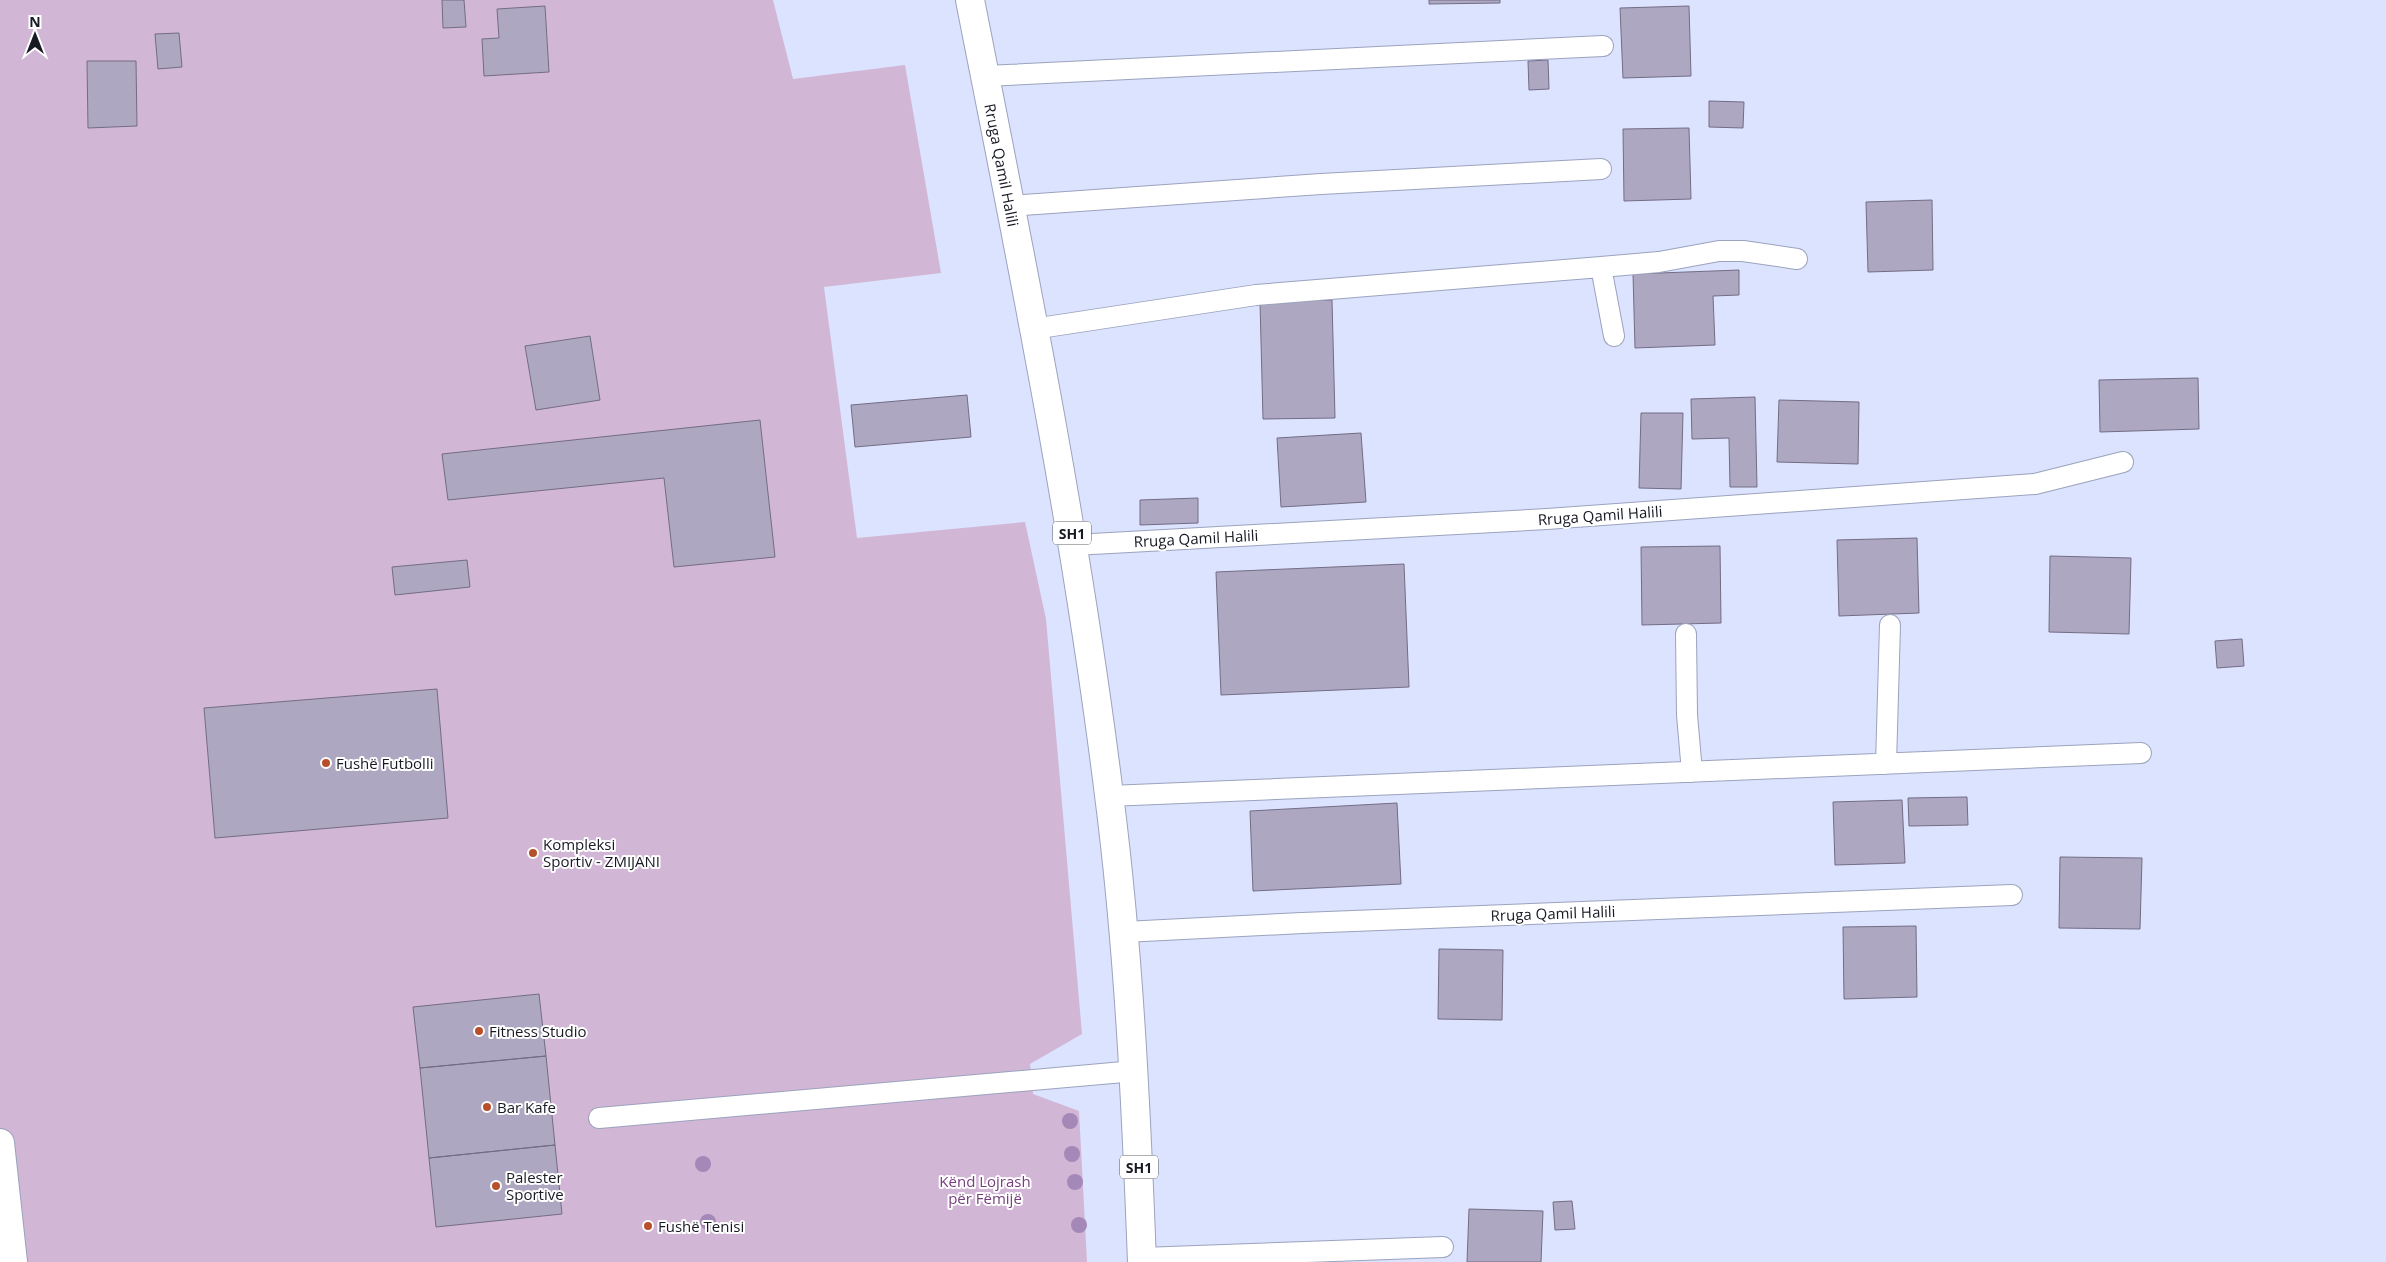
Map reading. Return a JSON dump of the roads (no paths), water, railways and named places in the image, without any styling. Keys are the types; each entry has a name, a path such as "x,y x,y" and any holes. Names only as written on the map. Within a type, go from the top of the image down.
{"main road":[{"name":"Rruga Qamil Halili","path":"970,0 1033,329 1056,438 1074,545 1109,796 1124,932 1134,1071"},
{"name":"SH1","path":"1134,1071 1142,1260"},
{"path":"0,1143 13,1262"}],"lane":[{"path":"985,76 1603,46"},
{"path":"1010,206 1321,184 1601,169"},
{"path":"1033,329 1256,295 1659,262 1719,252 1743,252 1796,259"},
{"path":"1601,267 1614,336"},
{"name":"Rruga Qamil Halili","path":"1074,545 1547,519 2035,484 2123,462"},
{"path":"1886,764 1890,625"},
{"path":"1686,634 1687,716 1692,772"},
{"path":"1109,796 2141,753"},
{"name":"Rruga Qamil Halili","path":"1124,932 1302,923 2012,895"},
{"path":"599,1118 1134,1071"},
{"path":"1142,1260 1443,1247"}],"place":[{"name":"Fushë Futbolli","path":"326,763"},
{"name":"Kompleksi Sportiv - ZMIJANI","path":"533,853"},
{"name":"Fitness Studio","path":"479,1031"},
{"name":"Bar Kafe","path":"487,1107"},
{"name":"Palester Sportive","path":"496,1186"},
{"name":"Fushë Tenisi","path":"648,1226"}],"park label":[{"name":"Kënd Lojrash për Fëmijë","path":"985,1190"}]}
